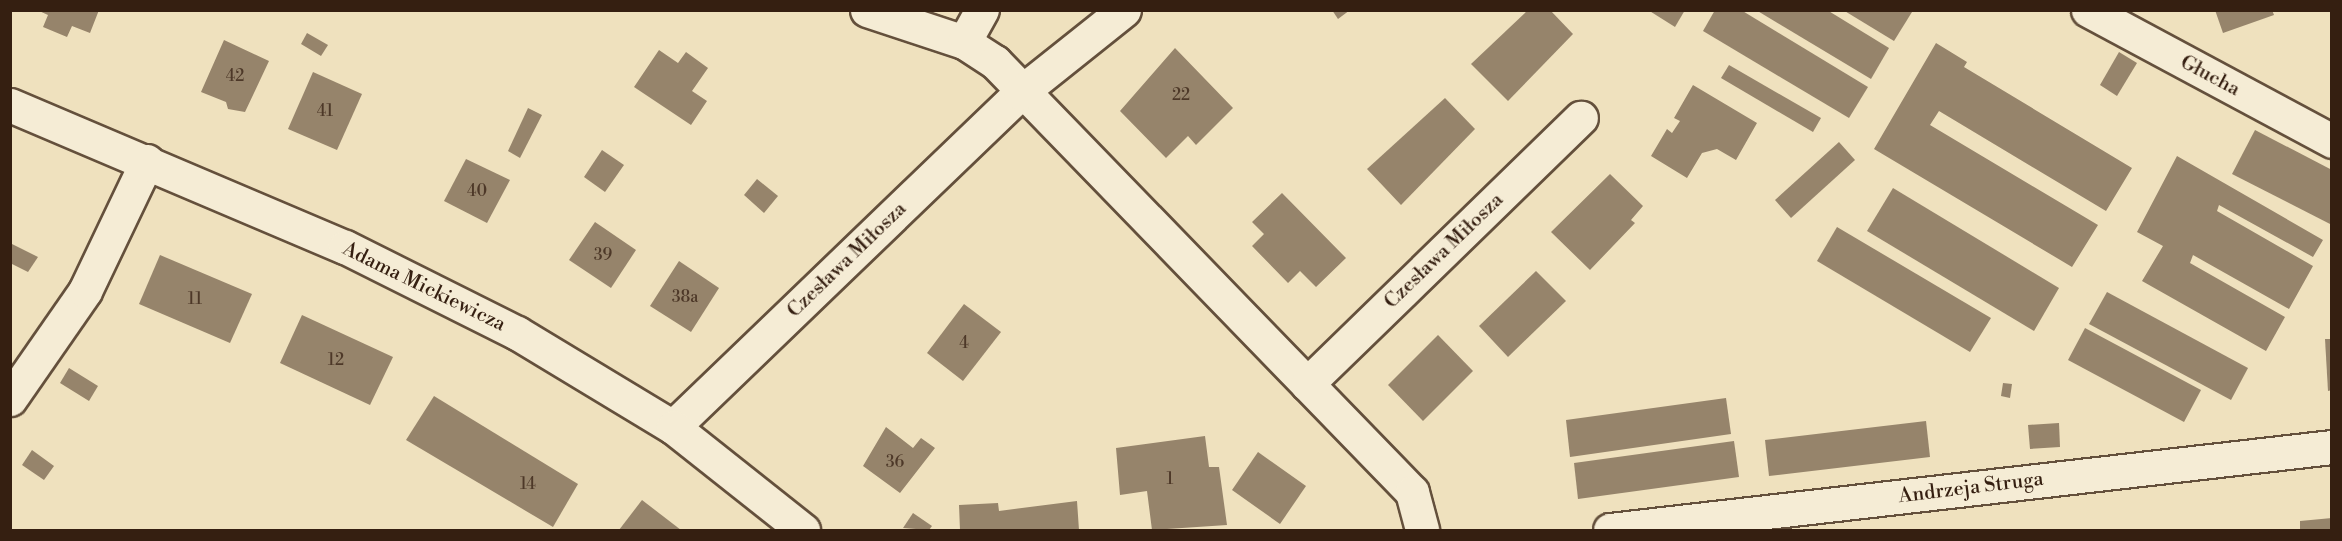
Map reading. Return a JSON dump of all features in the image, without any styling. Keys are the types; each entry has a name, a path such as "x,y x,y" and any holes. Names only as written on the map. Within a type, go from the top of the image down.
{"street":[{"path":"867,10 964,42 987,55 1020,93 1412,492 1422,531"},
{"path":"964,42 982,10"},
{"name":"Czesława Miłosza","path":"673,427 1020,93 1124,10"},
{"name":"Głucha","path":"2088,10 2331,141"},
{"name":"Adama Mickiewicza","path":"10,105 147,161 345,247 507,328 673,427 803,531"},
{"name":"Czesława Miłosza","path":"1308,384 1581,118"},
{"path":"10,399 85,291 147,161"},
{"name":"Andrzeja Struga","path":"1610,531 2331,447"}],"building":[{"path":"37,10 99,10 90,33 72,26 67,37 43,27 48,15"},
{"path":"1332,10 1350,10 1338,19"},
{"path":"1528,10 1550,10 1573,34 1508,101 1471,64"},
{"path":"1648,10 1685,10 1675,27"},
{"path":"1715,10 1741,10 1868,87 1849,118 1703,31"},
{"path":"1756,10 1827,10 1889,48 1871,79"},
{"path":"1843,10 1909,10 1912,12 1894,41"},
{"path":"2215,10 2272,10 2274,15 2223,33"},
{"path":"307,33 328,45 321,56 301,44"},
{"path":"224,40 269,61 245,112 228,109 226,102 201,92"},
{"path":"1936,43 1967,62 1964,67 2132,168 2106,211 1939,111 1930,125 2098,225 2072,267 1874,149"},
{"path":"1175,48 1233,108 1196,145 1188,136 1166,158 1120,111"},
{"path":"659,50 678,63 686,52 708,68 692,91 707,101 691,125 634,87"},
{"path":"2119,52 2137,63 2117,96 2100,85"},
{"path":"1729,65 1821,118 1813,132 1721,78"},
{"path":"313,72 362,94 337,150 288,129"},
{"path":"1693,85 1757,123 1736,160 1717,149 1702,153 1687,178 1651,156 1667,129 1672,133 1680,121 1674,118"},
{"path":"1445,98 1475,129 1401,205 1367,169"},
{"path":"528,108 542,115 520,158 508,151"},
{"path":"2255,130 2332,170 2332,225 2232,174"},
{"path":"1839,142 1855,160 1791,218 1775,200"},
{"path":"602,150 624,165 605,192 584,177"},
{"path":"2177,156 2323,240 2313,257 2219,205 2217,211 2313,266 2289,309 2193,255 2190,263 2285,317 2266,351 2142,281 2163,246 2137,232"},
{"path":"466,159 510,180 487,223 444,201"},
{"path":"1610,174 1643,206 1631,220 1635,223 1590,270 1551,232"},
{"path":"757,179 778,196 764,213 744,195"},
{"path":"1893,188 2059,288 2034,331 1867,231"},
{"path":"1282,193 1346,258 1316,287 1300,271 1288,283 1252,246 1264,234 1252,222"},
{"path":"595,222 636,250 611,288 569,260"},
{"path":"1837,227 1991,318 1970,352 1817,261"},
{"path":"10,243 38,257 28,272 10,263"},
{"path":"160,255 252,294 230,343 139,304"},
{"path":"679,261 719,288 691,332 650,306"},
{"path":"1536,271 1566,301 1508,357 1479,326"},
{"path":"2107,292 2248,368 2231,400 2089,324"},
{"path":"964,304 1001,332 963,381 927,353"},
{"path":"302,315 393,357 370,405 280,363"},
{"path":"2085,328 2201,390 2184,422 2068,360"},
{"path":"1438,335 1473,371 1423,421 1388,385"},
{"path":"2325,339 2332,339 2332,390 2328,391"},
{"path":"69,368 98,386 89,401 60,383"},
{"path":"2003,383 2012,384 2010,398 2001,396"},
{"path":"434,396 578,484 553,527 406,440"},
{"path":"1726,398 1731,434 1570,457 1566,420"},
{"path":"1926,421 1930,457 1769,476 1765,440"},
{"path":"2059,423 2060,447 2030,449 2028,425"},
{"path":"886,427 913,448 921,438 935,448 900,493 863,466"},
{"path":"1205,436 1209,467 1219,467 1227,525 1152,530 1147,491 1120,495 1116,448"},
{"path":"1734,441 1739,477 1578,499 1574,463"},
{"path":"32,450 54,466 44,480 22,465"},
{"path":"1258,452 1306,486 1280,524 1232,490"},
{"path":"642,500 681,530 619,530"},
{"path":"1077,501 1079,530 960,530 959,505 998,503 999,511"},
{"path":"913,513 932,526 929,530 903,528"},
{"path":"2332,518 2332,530 2300,530 2300,521"}]}
